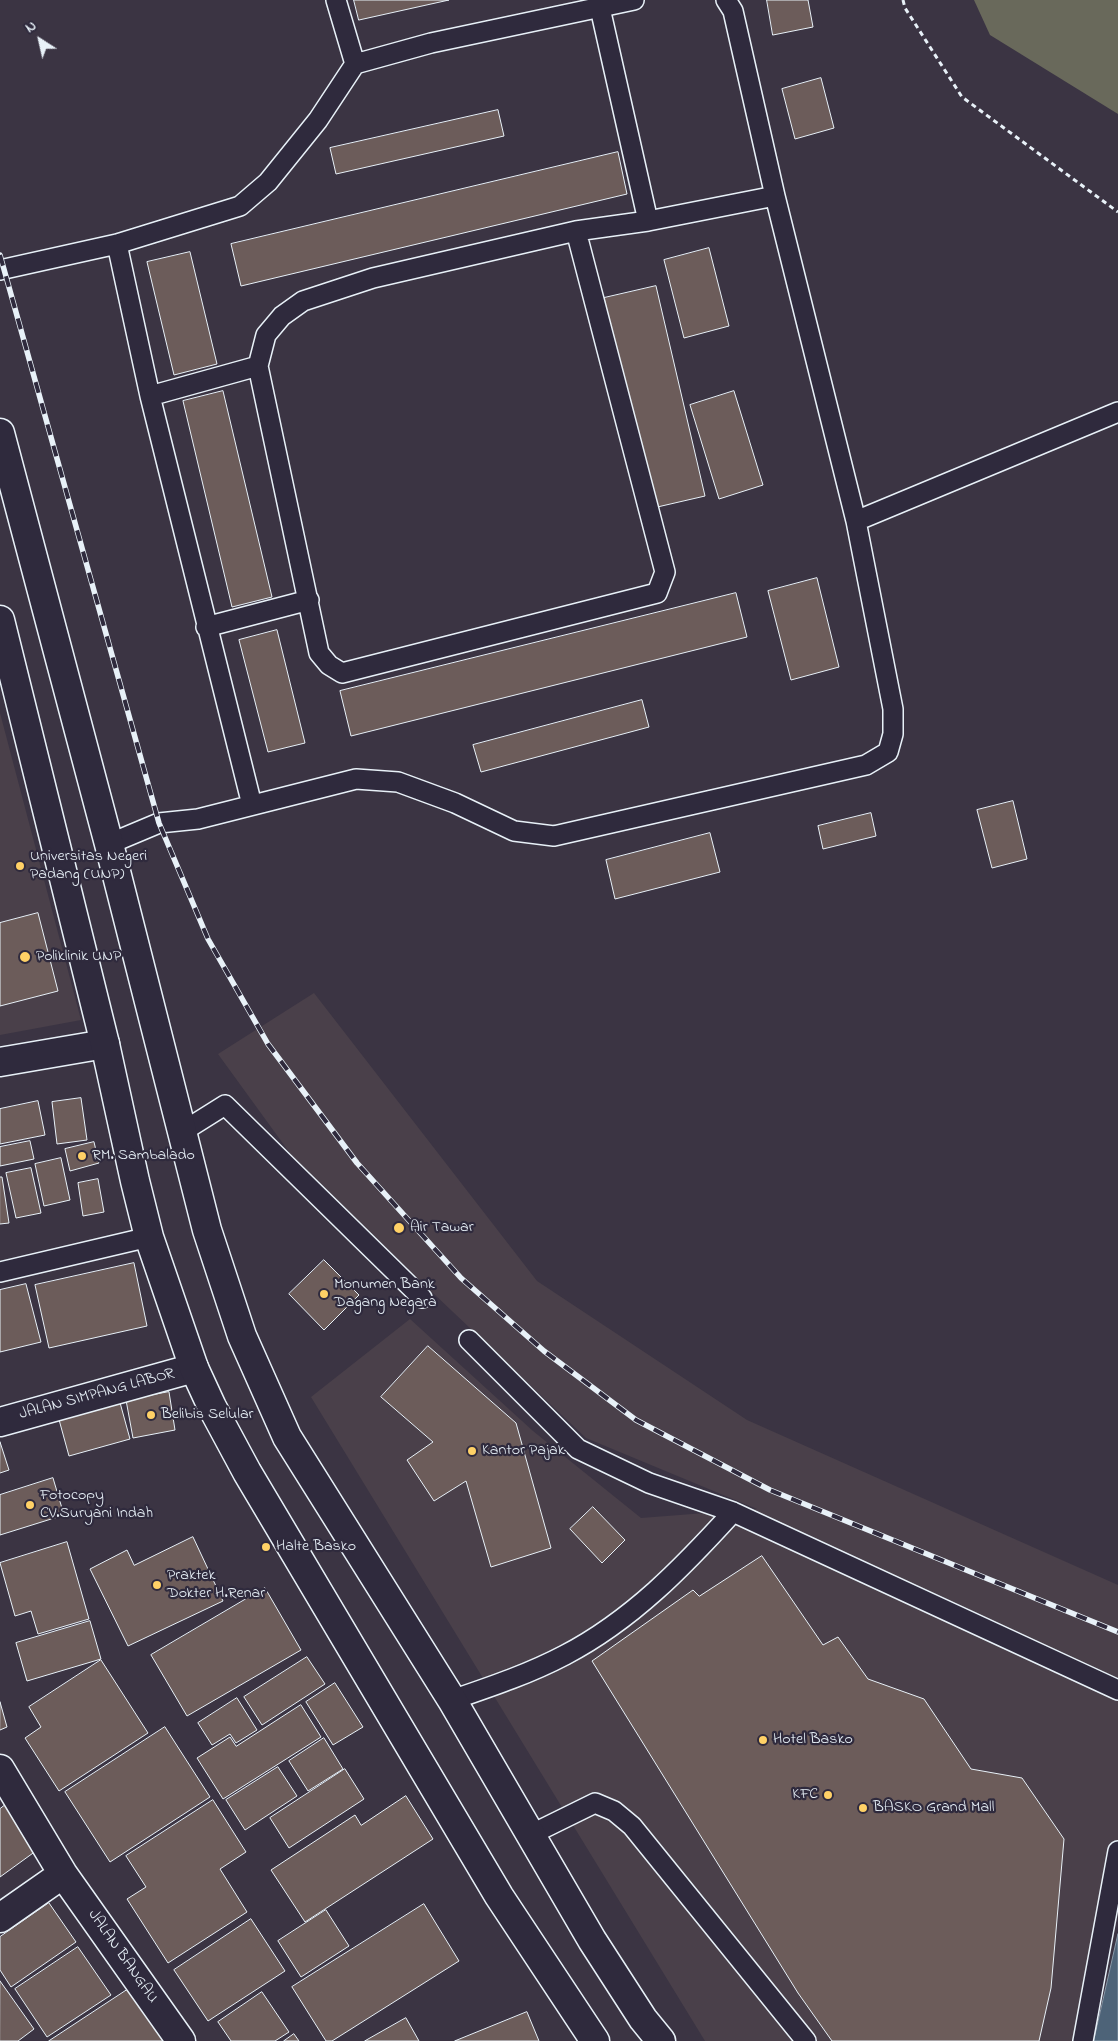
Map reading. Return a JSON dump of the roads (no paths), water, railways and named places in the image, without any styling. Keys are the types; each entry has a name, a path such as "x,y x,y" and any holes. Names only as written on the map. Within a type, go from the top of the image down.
{"main road":[{"path":"0,433 5,477 109,844 208,1230 242,1336 286,1437 452,1700 592,1940 643,2019 661,2041"},
{"path":"0,620 105,1044 134,1181 149,1237 194,1368 212,1407 247,1472 489,1879 595,2041"},
{"path":"0,1062 105,1044"},
{"name":"JALAN SIMPANG LABOR","path":"0,1422 194,1368"},
{"name":"JALAN BANGAU","path":"0,1769 63,1874 181,2041"},
{"path":"0,1918 63,1874"}],"lane":[{"path":"336,0 355,64"},
{"path":"0,270 117,244 240,206 268,182 318,120 355,64 431,43 634,0"},
{"path":"109,844 159,823 198,819 356,779 398,782 454,803 514,831 554,836 866,765 888,752 893,734 893,709 856,521 774,196 733,11 726,0"},
{"path":"600,8 648,221"},
{"path":"576,231 665,572 657,593 342,673 330,665 319,653 258,366 266,335 282,316 303,301 373,278 576,231 648,221 774,196"},
{"path":"117,244 150,396 206,627 252,805"},
{"path":"150,396 258,366"},
{"path":"856,521 1118,412"},
{"path":"206,627 309,600"},
{"path":"182,1132 225,1104 422,1298"},
{"path":"0,1272 149,1237"},
{"path":"469,1340 578,1449 649,1483 733,1512 1118,1690"},
{"path":"452,1700 514,1678 566,1655 628,1615 682,1568 733,1512"},
{"path":"530,1835 595,1804 614,1811 632,1826 806,2041"},
{"path":"1083,2041 1118,1852"}],"water":[{"path":"1118,1934 1118,2041 1094,2041"}],"railway":[{"path":"0,255 159,823 208,939 268,1044 357,1163 461,1278 544,1351 636,1420 770,1490 1118,1632"}],"place":[{"name":"Universitas Negeri Padang (UNP)","path":"20,866"},
{"name":"Poliklinik UNP","path":"25,957"},
{"name":"RM. Sambalado","path":"82,1156"},
{"name":"Air Tawar","path":"399,1228"},
{"name":"Monumen Bank Dagang Negara","path":"324,1294"},
{"name":"Belibis Selular","path":"151,1415"},
{"name":"Kantor Pajak","path":"472,1451"},
{"name":"Fotocopy CV.Suryani Indah","path":"30,1505"},
{"name":"Halte Basko","path":"266,1547"},
{"name":"Praktek Dokter H.Renar","path":"157,1585"},
{"name":"Hotel Basko","path":"763,1740"},
{"name":"KFC","path":"828,1795"},
{"name":"BASKO Grand Mall","path":"863,1808"}]}
